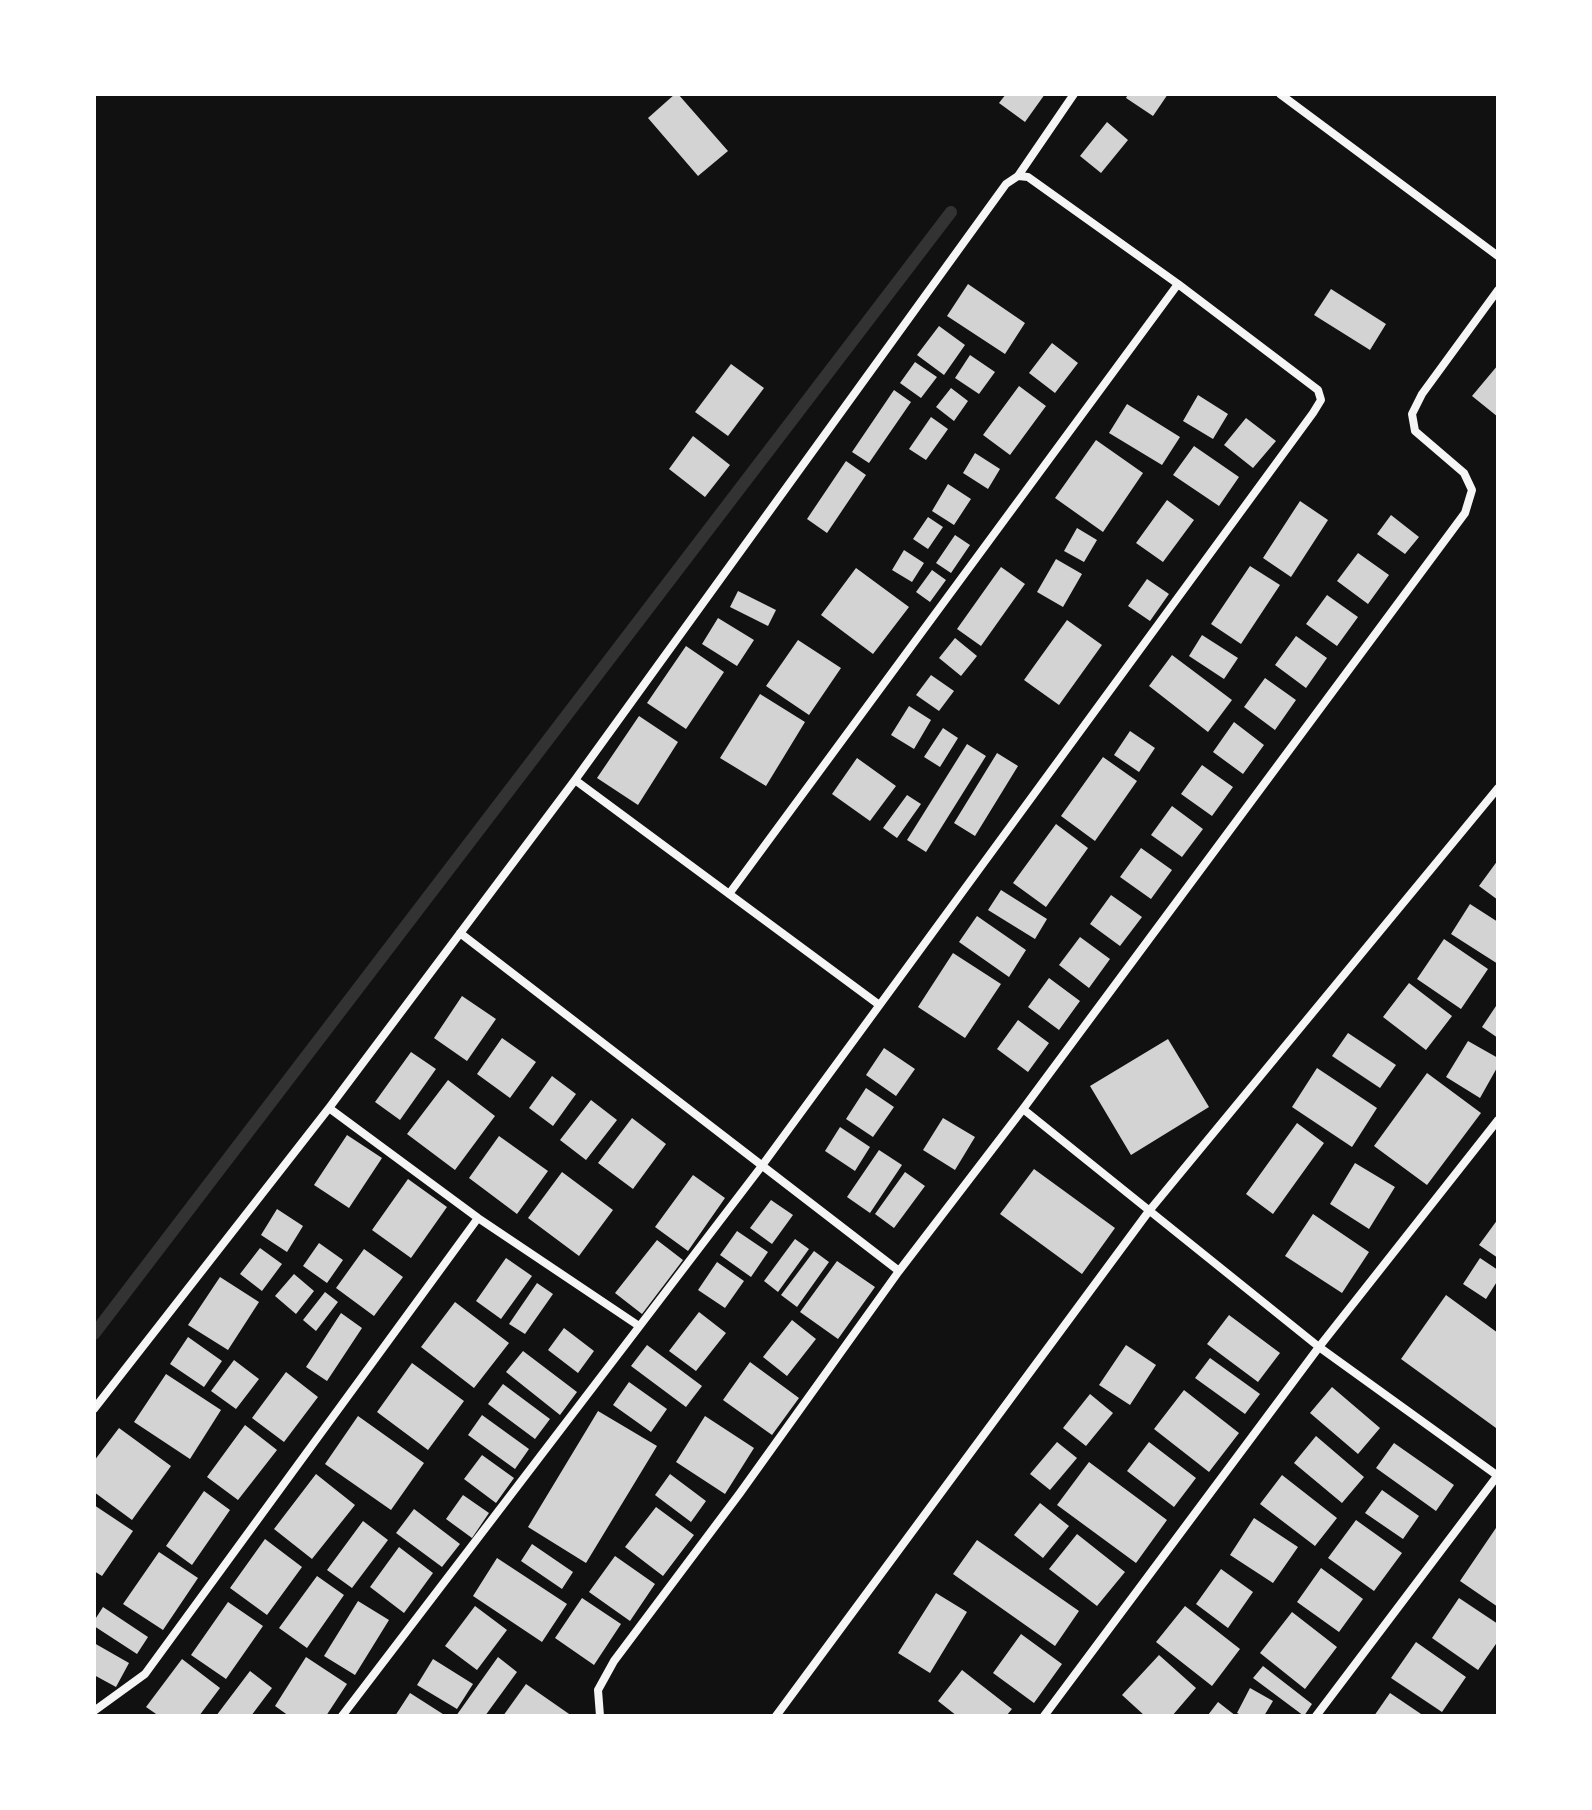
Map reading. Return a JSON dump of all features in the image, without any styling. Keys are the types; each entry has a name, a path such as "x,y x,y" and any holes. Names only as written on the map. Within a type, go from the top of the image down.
{"street":[{"path":"94,1409 329,1108 575,780 1006,184 1018,176 1074,94"},
{"path":"1280,94 1498,256"},
{"path":"342,1716 761,1167 1321,400 1318,390 1178,284 1028,177 1018,176"},
{"path":"729,894 1178,284"},
{"path":"600,1716 598,1690 614,1661 740,1493 899,1271 1023,1109 1465,513 1472,490 1464,473 1415,431 1412,414 1422,394 1498,290"},
{"path":"575,780 878,1004"},
{"path":"776,1716 1149,1211 1498,788"},
{"path":"460,933 899,1271"},
{"path":"329,1108 478,1218 639,1326"},
{"path":"1023,1109 1319,1347 1498,1476 1316,1716"},
{"path":"1044,1716 1319,1347 1498,1120"},
{"path":"94,1711 145,1674 478,1218"}],"building":[{"path":"675,94 728,151 698,176 648,118"},
{"path":"1006,94 1045,94 1025,122 999,103"},
{"path":"1128,94 1168,94 1153,116 1126,98"},
{"path":"1107,122 1128,140 1101,173 1080,156"},
{"path":"968,284 1025,323 1005,354 947,316"},
{"path":"1331,289 1386,324 1370,350 1314,315"},
{"path":"939,326 965,345 944,375 917,355"},
{"path":"1052,343 1078,363 1055,393 1029,373"},
{"path":"970,355 995,372 979,394 955,378"},
{"path":"915,362 937,377 921,398 900,383"},
{"path":"731,364 764,388 728,436 695,412"},
{"path":"1498,365 1498,417 1472,396"},
{"path":"1019,386 1046,406 1010,455 983,435"},
{"path":"951,388 968,401 954,421 936,407"},
{"path":"894,390 911,402 869,463 852,452"},
{"path":"1198,395 1228,414 1213,439 1183,421"},
{"path":"1127,404 1180,437 1162,465 1109,433"},
{"path":"931,417 948,429 926,460 909,449"},
{"path":"1246,418 1276,441 1253,468 1224,445"},
{"path":"693,436 730,465 705,497 669,469"},
{"path":"1096,440 1143,473 1103,532 1055,498"},
{"path":"1194,446 1239,477 1219,506 1173,475"},
{"path":"975,453 1000,469 988,489 963,473"},
{"path":"846,461 866,475 827,533 807,519"},
{"path":"948,484 971,499 954,525 932,511"},
{"path":"1167,500 1194,520 1163,562 1136,543"},
{"path":"1300,501 1328,520 1291,577 1263,558"},
{"path":"1391,515 1419,537 1405,554 1377,534"},
{"path":"928,517 943,527 928,549 913,539"},
{"path":"1077,528 1097,540 1084,562 1064,551"},
{"path":"955,535 970,545 951,573 936,563"},
{"path":"904,550 924,563 912,582 892,570"},
{"path":"1358,553 1389,575 1368,604 1337,581"},
{"path":"1056,559 1082,574 1063,607 1037,592"},
{"path":"1250,566 1280,585 1241,644 1211,624"},
{"path":"1001,567 1025,584 981,646 957,629"},
{"path":"856,568 909,607 873,654 821,615"},
{"path":"932,570 946,580 930,602 916,592"},
{"path":"1147,579 1169,594 1150,621 1128,606"},
{"path":"738,591 776,610 768,626 730,607"},
{"path":"1327,595 1358,617 1337,646 1306,624"},
{"path":"718,618 754,640 737,666 702,644"},
{"path":"1067,620 1102,645 1059,705 1024,680"},
{"path":"1202,635 1238,658 1224,679 1189,656"},
{"path":"1296,636 1327,658 1306,688 1275,665"},
{"path":"955,638 977,656 961,676 939,658"},
{"path":"798,640 841,668 809,715 766,686"},
{"path":"686,646 724,672 686,729 647,703"},
{"path":"1172,655 1232,700 1208,732 1149,686"},
{"path":"931,675 954,691 939,711 916,695"},
{"path":"1265,678 1296,700 1275,730 1244,707"},
{"path":"760,694 805,722 766,786 720,758"},
{"path":"909,706 931,720 914,749 891,735"},
{"path":"639,716 678,742 638,805 597,778"},
{"path":"1234,722 1264,745 1243,774 1213,752"},
{"path":"943,728 958,738 940,767 924,757"},
{"path":"1130,731 1155,748 1139,772 1114,755"},
{"path":"967,744 986,756 926,852 907,840"},
{"path":"997,753 1018,766 975,836 954,823"},
{"path":"1103,757 1137,781 1095,841 1061,816"},
{"path":"857,758 896,786 870,821 832,794"},
{"path":"1202,765 1233,787 1212,816 1181,794"},
{"path":"907,795 921,804 897,838 883,828"},
{"path":"1172,806 1203,829 1182,857 1151,835"},
{"path":"1056,824 1088,848 1046,907 1013,883"},
{"path":"1141,848 1172,870 1151,899 1120,877"},
{"path":"1498,860 1498,900 1479,886"},
{"path":"1001,890 1047,919 1035,939 988,910"},
{"path":"1111,895 1142,917 1120,946 1090,924"},
{"path":"1470,904 1498,922 1498,964 1451,934"},
{"path":"977,916 1026,950 1009,977 959,942"},
{"path":"1080,937 1110,959 1089,988 1059,965"},
{"path":"1444,939 1488,969 1461,1009 1417,979"},
{"path":"953,953 1001,984 965,1038 918,1007"},
{"path":"1049,978 1080,1001 1059,1030 1028,1007"},
{"path":"1409,983 1452,1016 1426,1050 1383,1017"},
{"path":"462,996 496,1019 467,1061 434,1038"},
{"path":"1498,1003 1498,1038 1482,1027"},
{"path":"1018,1020 1049,1043 1028,1072 997,1049"},
{"path":"1348,1033 1396,1065 1380,1088 1332,1056"},
{"path":"502,1038 536,1062 510,1098 477,1074"},
{"path":"1168,1039 1209,1107 1131,1155 1090,1086"},
{"path":"1468,1041 1498,1058 1498,1066 1480,1098 1446,1077"},
{"path":"884,1048 915,1069 896,1096 866,1075"},
{"path":"411,1052 436,1069 400,1120 375,1102"},
{"path":"1317,1068 1377,1108 1352,1147 1292,1107"},
{"path":"1427,1073 1481,1113 1427,1185 1374,1146"},
{"path":"552,1076 576,1094 553,1126 529,1108"},
{"path":"448,1080 495,1116 455,1170 407,1134"},
{"path":"866,1088 894,1107 873,1137 846,1119"},
{"path":"591,1100 617,1120 586,1160 560,1140"},
{"path":"632,1118 666,1144 633,1189 598,1163"},
{"path":"943,1118 975,1137 955,1170 923,1150"},
{"path":"1297,1123 1324,1143 1273,1214 1246,1194"},
{"path":"840,1127 870,1147 855,1171 825,1151"},
{"path":"347,1135 382,1158 349,1208 314,1185"},
{"path":"499,1136 548,1171 517,1214 469,1178"},
{"path":"879,1150 902,1165 870,1213 847,1197"},
{"path":"1355,1163 1395,1187 1369,1229 1330,1204"},
{"path":"1034,1169 1115,1228 1082,1274 1000,1214"},
{"path":"562,1172 613,1210 579,1256 528,1218"},
{"path":"905,1172 925,1186 894,1228 875,1214"},
{"path":"693,1175 725,1198 688,1251 655,1227"},
{"path":"408,1179 447,1207 411,1258 372,1230"},
{"path":"771,1200 793,1215 772,1244 750,1228"},
{"path":"277,1209 303,1226 287,1252 261,1235"},
{"path":"1313,1214 1369,1252 1342,1293 1285,1256"},
{"path":"1498,1219 1498,1258 1479,1245"},
{"path":"737,1231 768,1252 751,1277 720,1255"},
{"path":"795,1239 809,1249 778,1292 764,1281"},
{"path":"657,1240 683,1260 642,1314 615,1293"},
{"path":"319,1243 343,1260 327,1283 303,1266"},
{"path":"260,1248 282,1264 262,1291 240,1274"},
{"path":"364,1249 403,1277 374,1316 336,1288"},
{"path":"814,1251 829,1262 797,1307 781,1295"},
{"path":"506,1258 532,1276 501,1319 476,1301"},
{"path":"1480,1258 1498,1270 1498,1280 1486,1299 1463,1284"},
{"path":"837,1261 875,1287 838,1339 800,1312"},
{"path":"717,1262 744,1281 725,1308 698,1290"},
{"path":"294,1274 314,1291 296,1314 275,1296"},
{"path":"220,1277 259,1302 228,1350 188,1325"},
{"path":"537,1283 553,1294 525,1334 509,1324"},
{"path":"325,1292 338,1302 316,1331 303,1320"},
{"path":"1446,1295 1498,1333 1496,1428 1401,1359"},
{"path":"455,1302 509,1343 474,1388 421,1347"},
{"path":"699,1312 726,1333 696,1371 669,1351"},
{"path":"341,1313 362,1328 327,1381 306,1367"},
{"path":"1229,1315 1280,1353 1258,1382 1207,1344"},
{"path":"792,1320 816,1339 787,1376 763,1357"},
{"path":"564,1328 594,1351 578,1373 548,1350"},
{"path":"188,1337 222,1361 204,1387 170,1364"},
{"path":"647,1345 702,1386 686,1407 631,1366"},
{"path":"1126,1345 1156,1365 1130,1405 1099,1385"},
{"path":"523,1351 577,1392 560,1415 506,1372"},
{"path":"1210,1358 1260,1394 1245,1414 1195,1378"},
{"path":"234,1360 259,1379 236,1409 211,1391"},
{"path":"750,1362 799,1398 772,1435 723,1400"},
{"path":"412,1363 464,1401 428,1450 377,1412"},
{"path":"286,1372 318,1397 284,1442 252,1418"},
{"path":"166,1374 221,1410 190,1459 134,1422"},
{"path":"629,1382 667,1409 651,1432 613,1405"},
{"path":"503,1384 550,1419 535,1439 488,1404"},
{"path":"1332,1387 1380,1428 1358,1454 1310,1413"},
{"path":"1184,1390 1239,1433 1209,1472 1154,1429"},
{"path":"1090,1394 1113,1413 1086,1446 1063,1428"},
{"path":"598,1411 657,1446 586,1563 528,1527"},
{"path":"482,1415 529,1449 515,1469 468,1435"},
{"path":"358,1416 424,1463 391,1510 325,1464"},
{"path":"705,1416 754,1448 725,1494 676,1462"},
{"path":"245,1425 277,1450 238,1500 207,1477"},
{"path":"119,1428 171,1466 132,1520 94,1492 94,1461"},
{"path":"1316,1436 1364,1477 1342,1503 1294,1463"},
{"path":"1057,1442 1077,1458 1050,1490 1030,1474"},
{"path":"1149,1442 1196,1478 1174,1507 1127,1471"},
{"path":"1394,1443 1454,1485 1436,1511 1376,1468"},
{"path":"482,1455 514,1478 496,1503 464,1479"},
{"path":"1089,1462 1167,1520 1136,1563 1057,1505"},
{"path":"316,1474 355,1505 312,1559 274,1529"},
{"path":"670,1474 706,1501 691,1522 655,1495"},
{"path":"1282,1475 1337,1518 1315,1546 1260,1504"},
{"path":"1382,1490 1419,1516 1403,1539 1365,1513"},
{"path":"204,1491 230,1510 192,1565 166,1546"},
{"path":"463,1495 489,1513 472,1538 446,1519"},
{"path":"1040,1503 1069,1526 1043,1558 1014,1535"},
{"path":"94,1505 133,1531 102,1576 94,1571"},
{"path":"656,1507 694,1535 663,1576 625,1547"},
{"path":"414,1509 460,1544 442,1567 396,1533"},
{"path":"1254,1518 1298,1547 1273,1583 1230,1555"},
{"path":"1356,1520 1402,1553 1374,1591 1328,1558"},
{"path":"363,1521 388,1540 352,1588 327,1570"},
{"path":"1498,1525 1498,1607 1460,1581"},
{"path":"1077,1534 1125,1572 1097,1606 1049,1569"},
{"path":"265,1539 302,1567 267,1615 230,1588"},
{"path":"977,1540 1079,1611 1055,1646 953,1574"},
{"path":"532,1544 573,1572 562,1589 521,1561"},
{"path":"399,1547 433,1573 404,1613 370,1587"},
{"path":"159,1552 198,1578 163,1630 123,1604"},
{"path":"615,1556 655,1584 630,1621 589,1592"},
{"path":"497,1558 567,1604 542,1642 473,1596"},
{"path":"1321,1568 1363,1599 1339,1632 1297,1602"},
{"path":"1221,1569 1253,1592 1228,1628 1196,1604"},
{"path":"317,1576 344,1595 307,1648 279,1628"},
{"path":"936,1593 967,1612 930,1673 898,1653"},
{"path":"582,1598 621,1624 594,1665 555,1638"},
{"path":"1459,1598 1498,1624 1498,1641 1478,1670 1432,1638"},
{"path":"358,1601 389,1620 355,1675 324,1656"},
{"path":"228,1602 263,1626 226,1679 191,1655"},
{"path":"475,1606 507,1630 477,1670 445,1646"},
{"path":"1185,1606 1240,1649 1212,1686 1156,1642"},
{"path":"103,1607 148,1637 137,1654 94,1626"},
{"path":"1292,1612 1337,1647 1305,1689 1260,1653"},
{"path":"1021,1634 1062,1664 1034,1703 993,1673"},
{"path":"1416,1642 1466,1677 1442,1712 1391,1678"},
{"path":"94,1643 129,1663 116,1687 94,1675"},
{"path":"1159,1655 1196,1688 1172,1716 1145,1716 1122,1695"},
{"path":"306,1657 347,1684 326,1716 289,1716 275,1706"},
{"path":"498,1657 517,1672 485,1716 456,1716"},
{"path":"182,1659 220,1688 199,1716 159,1716 146,1707"},
{"path":"433,1659 473,1684 457,1709 417,1685"},
{"path":"1263,1666 1312,1704 1304,1716 1253,1678"},
{"path":"962,1670 1012,1709 1006,1716 957,1716 938,1701"},
{"path":"250,1671 272,1688 251,1716 216,1716"},
{"path":"526,1684 572,1716 503,1716"},
{"path":"1250,1688 1273,1701 1264,1716 1237,1713"},
{"path":"410,1693 446,1716 395,1716"},
{"path":"1390,1693 1424,1716 1374,1716"},
{"path":"1218,1702 1236,1716 1208,1715"}],"waterway":[{"path":"94,1334 951,212"}]}
